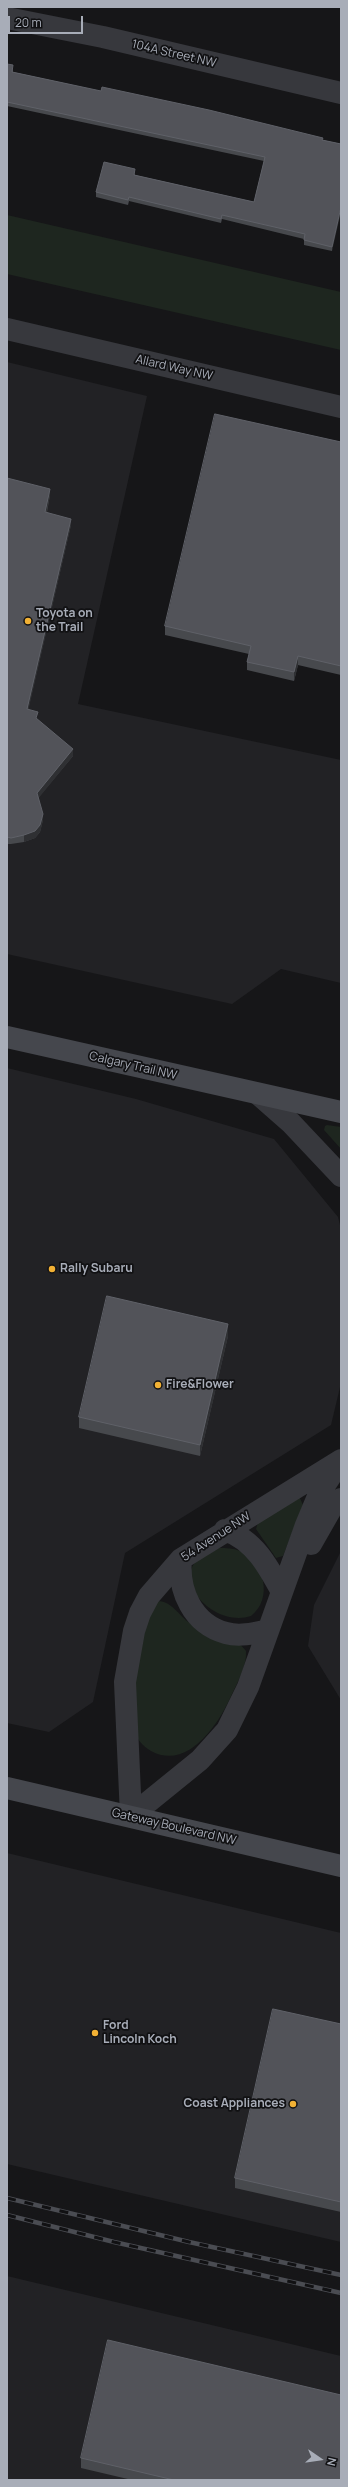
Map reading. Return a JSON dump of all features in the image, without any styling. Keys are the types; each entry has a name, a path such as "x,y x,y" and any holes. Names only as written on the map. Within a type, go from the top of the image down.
{"main road":[{"name":"Calgary Trail NW","path":"7,1037 341,1112"},
{"name":"Gateway Boulevard NW","path":"7,1788 341,1866"}],"street":[{"name":"104A Street NW","path":"7,18 103,37 341,93"},
{"name":"Allard Way NW","path":"7,329 341,408"},
{"name":"Calgary Trail NW","path":"258,1094 291,1123 341,1176"},
{"name":"54 Avenue NW","path":"131,1816 124,1700 130,1650 140,1613 149,1596 181,1558 341,1460"},
{"path":"131,1816 200,1760 227,1730 248,1688 319,1494 341,1460"},
{"path":"291,1570 311,1543 331,1509 341,1499"},
{"path":"225,1530 235,1534 255,1550 271,1570 282,1592"},
{"path":"181,1558 180,1575 187,1602 195,1613 205,1622 226,1634 240,1635 268,1630"}],"shaded area":[{"path":"7,215 341,292 341,350 7,274"},
{"name":"Toyota on the Trail","path":"7,362 147,396 78,704 341,760 341,983 281,969 232,1004 7,954"},
{"path":"7,1068 136,1099 274,1139 338,1217 341,1229 341,1383 331,1425 125,1553 93,1702 49,1732 7,1723"},
{"path":"325,1126 341,1127 341,1149 324,1130"},
{"path":"299,1496 303,1505 283,1556 276,1558 256,1529 259,1519"},
{"path":"219,1548 240,1551 249,1557 260,1572 264,1591 258,1609 251,1616 237,1618 224,1615 211,1609 201,1600 194,1590 190,1579 192,1568 199,1558"},
{"path":"341,1551 341,1700 308,1646 314,1605"},
{"path":"157,1601 167,1603 190,1623 236,1642 246,1651 242,1673 219,1718 200,1741 189,1750 177,1755 165,1756 151,1751 140,1742 134,1730 132,1691 134,1651 141,1632"},
{"path":"7,1853 341,1933 341,2242 7,2164"},
{"path":"7,2276 341,2356 341,2480 7,2480"}],"building":[{"path":"7,64 13,65 12,72 101,91 102,87 209,110 323,138 322,140 341,144 341,207 332,247 304,240 305,234 222,215 221,219 129,197 128,200 96,192 104,162 135,169 134,175 254,202 265,157 7,102"},
{"path":"215,414 341,442 341,666 298,656 294,672 247,662 251,646 165,626"},
{"name":"Toyota on the Trail","path":"7,478 50,489 45,512 71,519 27,709 38,712 36,718 73,749 37,793 43,814 40,825 35,831 11,838 7,837"},
{"path":"107,1296 228,1324 200,1445 79,1417"},
{"path":"273,2009 341,2024 341,2202 235,2178"},
{"path":"108,2340 341,2395 341,2480 174,2480 81,2458"}],"railway":[{"path":"7,2198 189,2242 341,2275"},
{"path":"7,2215 114,2242 341,2293"}],"place":[{"name":"Toyota on the Trail","path":"28,621"},
{"name":"Rally Subaru","path":"52,1269"},
{"name":"Fire&Flower","path":"158,1385"},
{"name":"Ford Lincoln Koch","path":"95,2033"},
{"name":"Coast Appliances","path":"293,2104"}]}
